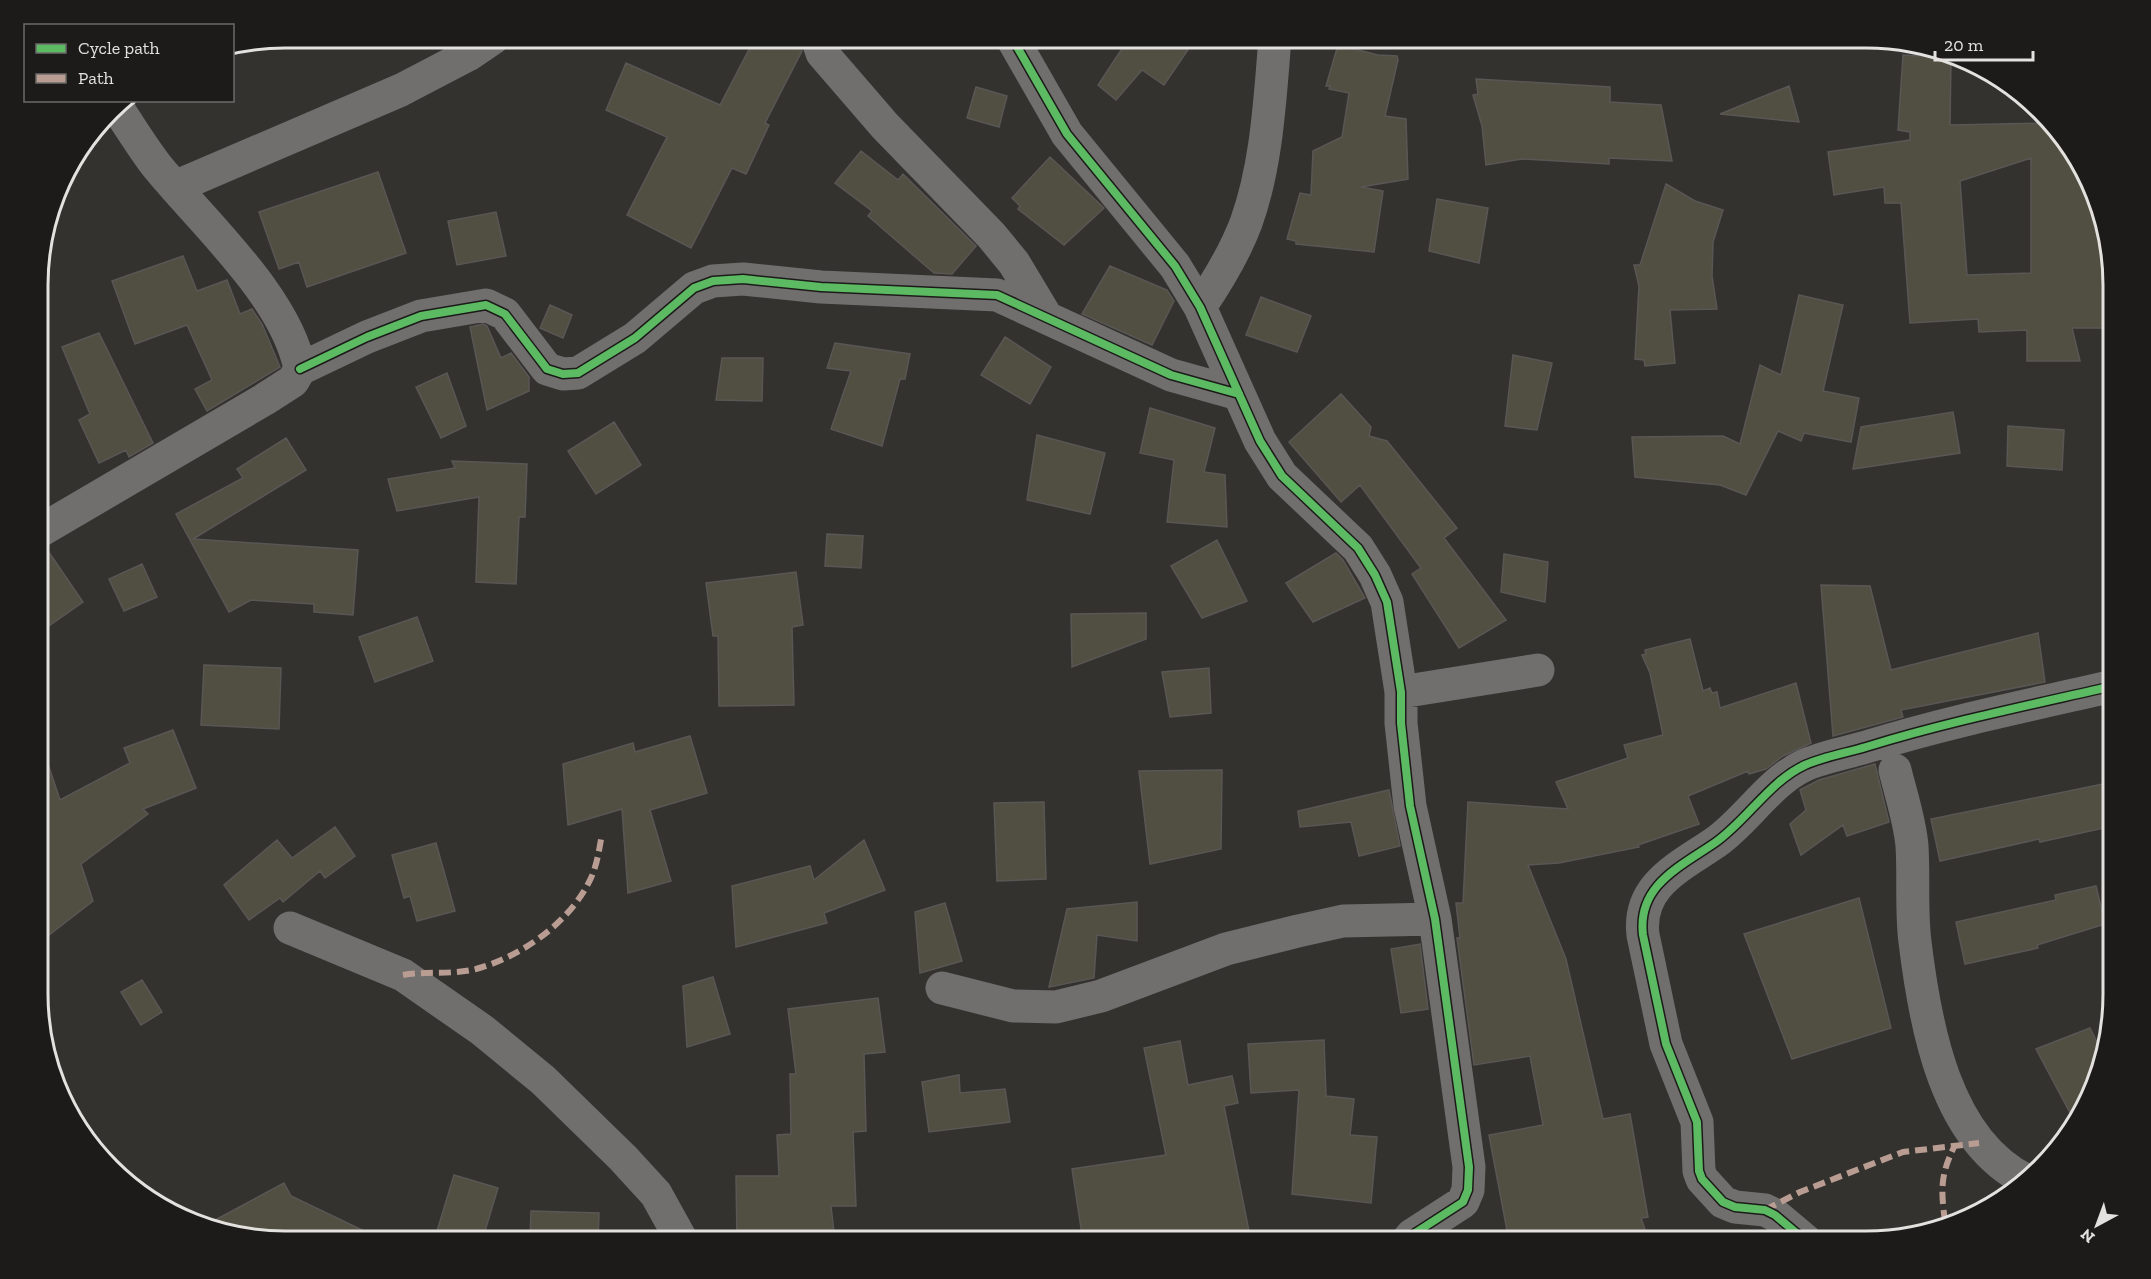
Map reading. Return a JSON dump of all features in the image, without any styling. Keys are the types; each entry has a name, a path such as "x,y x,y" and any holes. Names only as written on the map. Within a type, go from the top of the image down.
{"street":[{"path":"175,187 401,90 478,48"},
{"path":"820,48 836,71 936,180 991,235 1014,263 1047,318"},
{"path":"1018,48 1067,134 1157,242 1200,307 1260,441 1282,476 1358,548 1375,575 1387,602 1401,692 1401,723 1410,806 1435,919 1462,1101 1469,1167 1468,1190 1463,1202 1418,1231"},
{"path":"1200,307 1215,286 1248,215 1269,108 1274,48"},
{"path":"121,114 144,149 248,273 272,307 298,357 300,369"},
{"path":"48,526 265,399 293,381 300,369 367,337 421,316 486,305 505,314 547,369 563,374 578,373 635,338 694,288 713,281 743,279 833,288 997,295 1170,375 1239,394"},
{"path":"1401,692 1538,670"},
{"path":"1794,1231 1775,1215 1765,1210 1735,1207 1723,1202 1702,1179 1699,1171 1697,1122 1666,1044 1643,935 1641,918 1646,902 1655,888 1685,861 1734,828 1784,779 1805,765 1896,739 2103,688"},
{"path":"1895,770 1912,844 1914,940 1930,1031 1953,1101 1979,1143 2006,1170 2018,1176"},
{"path":"942,988 1013,1006 1056,1007 1101,996 1226,949 1298,931 1343,921 1435,919"},
{"path":"290,928 403,975 482,1030 543,1080 623,1158 656,1194 676,1231"}],"building":[{"path":"750,48 800,48 802,51 765,123 769,125 746,174 732,168 691,248 627,215 667,137 606,110 626,63 720,105"},
{"path":"1122,48 1189,48 1164,85 1142,70 1116,100 1098,85"},
{"path":"1337,48 1397,56 1385,116 1406,119 1408,179 1361,187 1383,191 1374,252 1296,244 1296,241 1287,239 1300,193 1311,195 1313,151 1342,137 1349,93 1329,89 1330,86 1326,86"},
{"path":"1903,55 1930,57 1951,64 1950,125 2039,123 2063,153 2085,194 2095,223 2101,254 2103,328 2072,328 2080,361 2027,361 2027,330 1979,332 1978,319 1910,323 1901,203 1885,203 1884,187 1834,195 1828,152 1910,140 1910,132 1898,130","holes":["2031,158 2031,273 1967,275 1960,181"]},
{"path":"1476,79 1610,87 1610,102 1661,105 1672,161 1609,158 1609,164 1522,159 1486,165 1482,126 1473,95 1478,94"},
{"path":"1789,86 1799,122 1720,114"},
{"path":"976,87 1007,96 999,127 967,118"},
{"path":"861,151 898,180 903,174 976,246 952,274 934,273 868,216 872,211 835,183"},
{"path":"1050,157 1104,208 1064,245 1018,209 1020,206 1012,198"},
{"path":"378,172 406,253 307,287 299,262 279,269 259,212"},
{"path":"1666,184 1695,201 1723,210 1713,242 1712,276 1717,309 1670,310 1675,363 1645,366 1644,360 1635,359 1639,286 1634,265 1640,265"},
{"path":"1437,199 1488,208 1479,263 1429,251"},
{"path":"496,212 506,256 457,265 448,221"},
{"path":"183,256 197,291 227,280 240,314 252,309 262,324 280,367 207,411 195,389 212,380 187,325 135,344 112,281"},
{"path":"1110,266 1167,290 1174,301 1152,345 1082,314"},
{"path":"1799,295 1843,305 1823,391 1859,398 1851,442 1804,433 1801,441 1778,431 1746,495 1720,485 1635,477 1632,437 1723,436 1740,444 1760,365 1781,375"},
{"path":"1261,297 1311,316 1297,352 1246,335"},
{"path":"550,305 572,315 563,338 540,328"},
{"path":"483,324 487,326 501,358 511,353 529,377 529,391 487,410 470,327"},
{"path":"99,333 153,443 129,457 126,450 99,463 79,420 90,414 62,347"},
{"path":"1005,337 1051,367 1030,404 981,375"},
{"path":"835,343 910,354 905,379 900,379 882,446 831,429 851,371 827,368"},
{"path":"1513,355 1552,363 1537,430 1505,426"},
{"path":"722,358 763,358 762,401 716,400"},
{"path":"447,373 466,426 441,438 416,387"},
{"path":"1341,394 1371,427 1369,436 1387,441 1457,528 1444,538 1506,620 1459,648 1412,574 1421,568 1360,485 1341,502 1289,442"},
{"path":"1150,408 1215,428 1204,472 1225,475 1227,527 1167,522 1174,460 1140,453"},
{"path":"1953,412 1960,453 1853,469 1861,427"},
{"path":"614,422 641,465 596,494 568,451"},
{"path":"2008,426 2064,430 2062,470 2007,466"},
{"path":"1037,435 1105,453 1090,514 1027,500"},
{"path":"286,438 306,470 193,539 358,550 353,615 314,612 314,604 251,600 229,612 176,514 243,478 237,469"},
{"path":"452,461 527,464 525,517 519,517 516,584 476,582 479,497 397,511 388,479 455,468"},
{"path":"827,534 863,536 861,568 825,566"},
{"path":"1217,540 1247,601 1202,618 1171,566"},
{"path":"48,551 83,602 48,626"},
{"path":"1336,553 1343,560 1365,598 1313,622 1286,583"},
{"path":"1504,554 1548,562 1545,602 1501,592"},
{"path":"142,564 157,597 124,611 109,579"},
{"path":"796,572 803,625 792,627 794,705 719,706 718,636 713,636 706,583"},
{"path":"1821,585 1870,586 1891,670 2038,633 2045,682 1901,710 1903,717 1833,736"},
{"path":"1146,613 1146,639 1072,667 1071,614"},
{"path":"417,617 433,661 375,682 359,637"},
{"path":"1690,639 1703,691 1710,688 1712,693 1717,692 1720,708 1796,683 1811,743 1783,756 1766,769 1749,774 1748,771 1688,796 1699,824 1638,845 1639,847 1559,863 1528,865 1566,959 1603,1119 1630,1114 1648,1217 1641,1218 1646,1231 1507,1231 1489,1135 1543,1125 1530,1056 1474,1065 1457,938 1460,938 1456,903 1463,903 1468,802 1568,809 1556,782 1628,758 1624,745 1663,735 1650,673 1642,655 1646,654 1645,650"},
{"path":"204,665 281,668 279,729 201,725"},
{"path":"1209,668 1211,713 1170,717 1162,672"},
{"path":"173,730 196,788 143,809 148,814 81,864 93,901 48,936 48,764 60,800 130,763 124,748"},
{"path":"690,736 707,793 650,810 671,881 628,893 622,809 568,825 563,764 633,743 635,752"},
{"path":"1875,764 1889,822 1847,836 1843,825 1801,855 1790,824 1806,810 1800,790 1819,780"},
{"path":"1222,770 1221,849 1150,864 1139,771"},
{"path":"2103,784 2103,828 2040,842 2039,839 1940,861 1931,819"},
{"path":"1389,790 1400,846 1359,856 1351,822 1300,827 1298,811"},
{"path":"1044,802 1046,879 997,881 994,803"},
{"path":"335,827 355,856 325,878 320,871 283,902 280,898 249,920 224,885 277,840 292,858"},
{"path":"864,840 885,890 824,913 827,923 736,947 732,886 810,866 814,880"},
{"path":"436,843 455,911 417,921 410,896 404,898 392,855"},
{"path":"2096,886 2103,925 2037,945 2038,948 1965,964 1956,922 2056,900 2055,895"},
{"path":"1859,898 1891,1028 1792,1059 1744,934"},
{"path":"1137,902 1137,941 1097,935 1094,978 1049,987 1067,909"},
{"path":"945,903 962,961 920,973 915,912"},
{"path":"1420,944 1428,1009 1401,1013 1391,949"},
{"path":"713,977 730,1034 687,1047 683,986"},
{"path":"142,980 162,1012 141,1025 121,992"},
{"path":"878,998 885,1052 864,1054 866,1131 853,1132 856,1206 831,1206 834,1231 737,1231 736,1176 779,1176 777,1135 791,1134 790,1074 796,1074 788,1009"},
{"path":"2090,1028 2098,1043 2095,1056 2085,1085 2071,1114 2036,1049"},
{"path":"1324,1040 1326,1096 1354,1099 1350,1135 1377,1137 1371,1203 1292,1194 1299,1090 1251,1093 1248,1044"},
{"path":"1180,1041 1188,1085 1232,1076 1238,1103 1224,1106 1249,1231 1081,1231 1072,1169 1166,1155 1144,1048"},
{"path":"959,1075 960,1093 1005,1089 1010,1122 929,1132 922,1082"},
{"path":"454,1175 498,1188 485,1231 437,1231"},
{"path":"284,1183 291,1196 364,1231 254,1229 215,1220"},
{"path":"531,1211 599,1213 598,1231 530,1231"}],"marked path":[{"path":"403,975 476,969 493,964 541,937 569,912 589,882 596,864 602,834"},
{"path":"1765,1210 1800,1192 1903,1152 1979,1143"},
{"path":"1945,1217 1944,1175 1954,1147"}],"cycle path":[{"path":"1018,48 1067,134 1175,266 1200,307 1260,441 1282,476 1358,548 1375,575 1387,602 1401,692 1401,723 1410,806 1435,919 1469,1167 1468,1190 1463,1202 1418,1231"},
{"path":"300,369 367,337 421,316 486,305 505,314 547,369 563,374 578,373 635,338 694,288 713,281 743,279 821,287 997,295 1171,375 1239,394"},
{"path":"1794,1231 1775,1215 1765,1210 1735,1207 1723,1202 1702,1179 1699,1171 1697,1122 1666,1044 1643,935 1643,918 1654,890 1676,869 1727,833 1781,781 1805,765 1827,757 1989,714 2103,688"}]}
